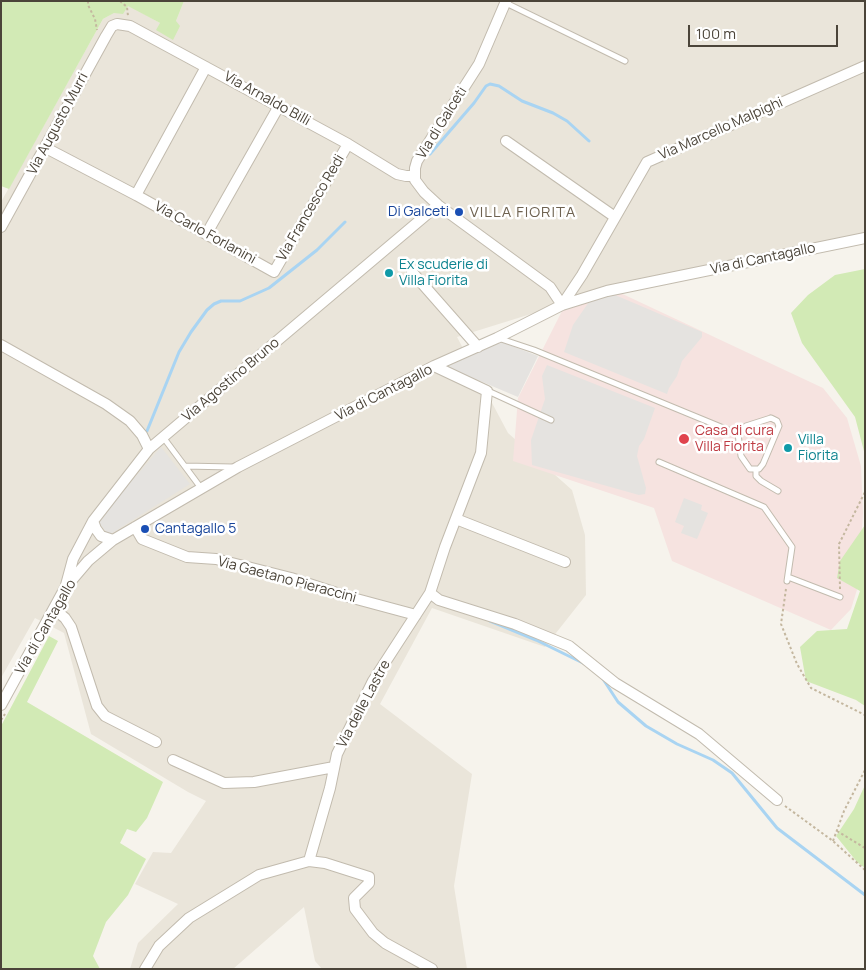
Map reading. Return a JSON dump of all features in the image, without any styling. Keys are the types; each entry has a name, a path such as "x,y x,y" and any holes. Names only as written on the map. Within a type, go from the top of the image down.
{"street":[{"name":"Via di Galceti","path":"506,2 479,64 421,154 415,168 415,176 417,184 438,205 550,286 562,305"},
{"name":"Via Augusto Murri","path":"1,228 106,36 112,26 117,24"},
{"name":"Via Arnaldo Billi","path":"117,24 130,26 348,144 397,174 415,176"},
{"name":"Via Marcello Malpighi","path":"562,305 582,275 647,162 865,66"},
{"path":"136,195 206,67"},
{"path":"207,234 279,106"},
{"path":"506,141 615,217"},
{"name":"Via Francesco Redi","path":"274,272 348,144"},
{"name":"Via Carlo Forlanini","path":"46,148 136,195 274,272"},
{"name":"Via Agostino Bruno","path":"65,588 73,559 93,521 150,449 438,205"},
{"name":"Via di Cantagallo","path":"1,705 65,588 88,561 113,540 238,467 434,366 497,338 562,305 607,291 865,238"},
{"path":"412,272 478,347"},
{"path":"1,345 106,404 130,421 142,435 150,449"},
{"path":"434,366 487,391"},
{"name":"Via delle Lastre","path":"310,861 330,788 337,754 373,681 430,594 481,453 487,391"},
{"path":"456,519 564,562"},
{"path":"93,521 101,536 113,540"},
{"name":"Via Gaetano Pieraccini","path":"135,527 142,539 187,556 216,560 291,578 349,597 416,615"},
{"path":"430,594 439,600 515,624 569,646 615,682 699,734 777,800"},
{"path":"54,609 65,618 71,627 97,706 105,716 156,742"},
{"path":"173,760 224,783 254,782 334,767"},
{"path":"145,969 159,946 189,918 259,876 310,861 325,863 369,877 370,883 354,898 356,909 373,933 385,943 432,969"}],"lane":[{"path":"506,2 625,61"},
{"path":"497,338 534,350 738,434"},
{"path":"487,391 551,420"},
{"path":"771,418 779,426 763,464 756,470 750,469 741,456 738,434 746,426 771,418"},
{"path":"163,437 200,488"},
{"path":"659,462 764,507 792,547 787,579 840,597"},
{"path":"185,466 238,467"},
{"path":"756,470 756,476 761,481 778,491"}],"path":[{"path":"88,1 95,19 97,31 106,36"},
{"path":"120,1 127,7 130,26"},
{"path":"840,597 839,544 865,492"},
{"path":"787,579 781,624 797,664 811,688 865,716"},
{"path":"832,841 865,770"},
{"path":"777,800 832,841 865,870"},
{"path":"836,830 865,848"}],"shaded area":[{"path":"184,1 865,1 865,239 576,300 457,337 508,433 572,490 585,535 586,595 545,647 432,608 380,704 472,774 454,886 467,969 322,969 315,961 304,907 233,969 130,969 138,943 178,904 135,884 153,852 171,853 206,801 91,734 64,633 35,618 1,678 1,202 103,19 128,5 160,23 176,21"},
{"name":"Casa di cura Villa Fiorita","path":"614,290 823,388 847,418 861,466 863,513 859,583 851,609 831,630 672,561 654,508 513,461 518,398 563,309"},
{"path":"608,292 702,332 702,337 682,361 677,376 667,394 564,352 573,325 591,299"},
{"path":"499,341 538,356 518,397 447,367"},
{"path":"547,365 655,408 644,439 639,446 637,456 646,488 645,494 639,495 532,465 531,440 545,399 542,376"},
{"path":"161,447 190,484 109,535 99,523 118,497"},
{"path":"684,498 702,505 701,510 708,513 697,539 681,533 684,526 675,522"}],"green space":[{"path":"1,1 184,1 176,21 180,26 173,40 156,30 160,23 128,6 123,14 114,13 103,19 9,189 1,186"},
{"path":"865,269 865,455 855,417 802,343 791,313 808,295 835,275"},
{"path":"865,525 865,706 856,700 806,681 800,647 817,631 847,629 860,591 837,578 840,561"},
{"path":"49,636 58,641 27,702 163,782 147,818 136,832 127,829 120,843 146,859 128,895 106,922 93,956 100,969 1,969 1,726"},
{"path":"865,785 865,868 857,862 836,836 854,809"}],"waterway":[{"path":"430,154 474,103 486,86 490,84 499,86 522,101 553,113 567,121 589,141"},
{"path":"147,431 179,352 207,310 221,301 240,301 269,288 317,250 345,222"},
{"path":"490,621 536,640 585,664"},
{"path":"603,679 618,702 646,726 677,744 713,760 732,773 777,828 865,895"}],"place":[{"name":"Di Galceti","path":"459,212"},
{"name":"Ex scuderie di Villa Fiorita","path":"389,273"},
{"name":"Casa di cura Villa Fiorita","path":"684,439"},
{"name":"Villa Fiorita","path":"788,448"},
{"name":"Cantagallo 5","path":"145,529"}],"district":[{"name":"VILLA FIORITA","path":"523,213"}]}
